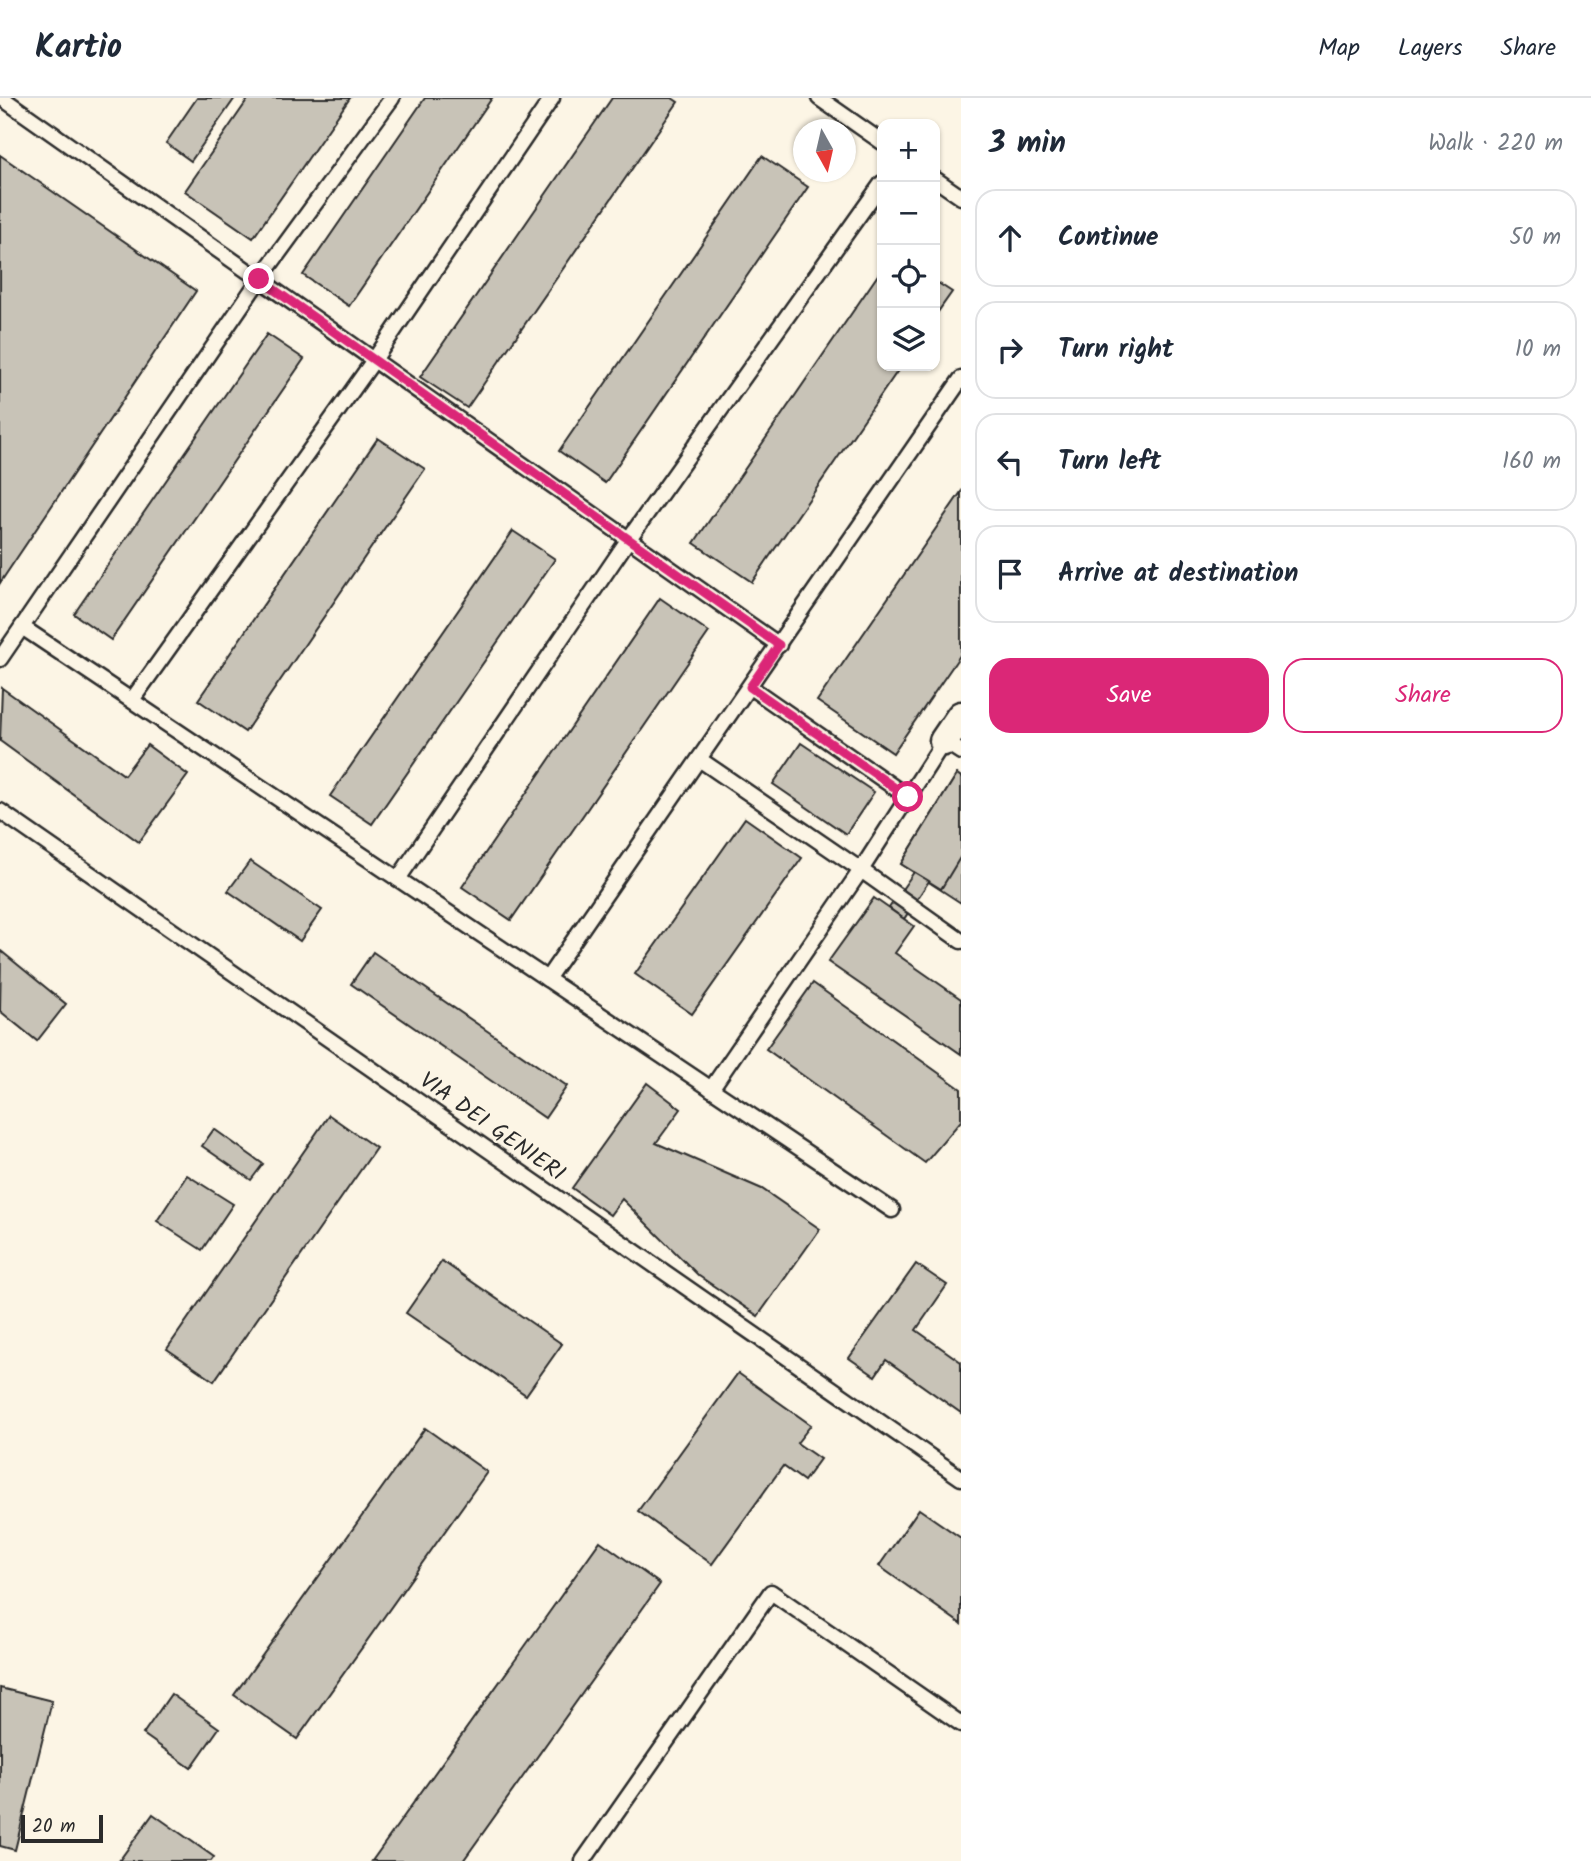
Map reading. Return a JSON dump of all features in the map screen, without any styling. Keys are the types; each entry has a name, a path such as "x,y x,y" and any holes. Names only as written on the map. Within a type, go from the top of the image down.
{"street":[{"path":"953,746 961,716"}],"lane":[{"path":"2,98 779,645"},
{"path":"0,660 259,279 392,98"},
{"path":"132,700 374,360 552,98"},
{"path":"819,98 877,139"},
{"path":"939,182 961,197"},
{"path":"398,879 628,540 877,190"},
{"path":"547,979 961,379"},
{"path":"22,627 892,1210"},
{"path":"750,687 908,797"},
{"path":"711,1089 908,797 953,746"},
{"path":"699,760 961,940"},
{"name":"VIA DEI GENIERI","path":"0,811 961,1478"},
{"path":"583,1861 771,1592 961,1724"}],"building":[{"path":"197,98 235,98 191,161 166,143"},
{"path":"249,98 350,98 253,238 185,191"},
{"path":"425,98 492,98 349,306 303,275"},
{"path":"612,98 672,98 678,102 467,408 420,377"},
{"path":"0,155 196,291 0,583"},
{"path":"762,156 793,177 793,182 801,182 808,187 605,483 559,451"},
{"path":"877,276 877,371 898,371 752,582 694,543"},
{"path":"940,284 952,292 940,309"},
{"path":"267,334 304,359 111,640 74,614"},
{"path":"378,438 425,469 245,732 198,700"},
{"path":"961,492 961,654 893,753 817,701"},
{"path":"513,531 555,559 372,824 330,796"},
{"path":"660,598 709,632 511,920 462,887"},
{"path":"2,688 124,775 147,745 188,775 139,842 0,741"},
{"path":"801,743 874,792 846,834 773,784"},
{"path":"957,774 961,777 961,903 901,864"},
{"path":"957,774 961,777 961,856 941,889 901,864"},
{"path":"745,818 802,858 692,1014 635,974"},
{"path":"250,861 322,910 300,941 228,891"},
{"path":"914,872 929,881 904,919 889,908"},
{"path":"874,898 914,926 895,953 961,999 961,1054 828,962"},
{"path":"1,951 66,1004 37,1041 0,1011"},
{"path":"373,952 567,1086 545,1118 351,984"},
{"path":"813,983 961,1089 961,1121 925,1163 766,1049"},
{"path":"647,1083 681,1109 656,1143 762,1189 820,1229 758,1316 699,1276 622,1199 610,1215 572,1188"},
{"path":"329,1115 376,1148 214,1381 167,1349"},
{"path":"214,1129 263,1164 251,1180 202,1146"},
{"path":"187,1175 233,1204 202,1250 157,1221"},
{"path":"442,1261 562,1344 526,1395 406,1313"},
{"path":"916,1264 947,1285 916,1330 961,1362 961,1413 886,1360 875,1376 849,1358"},
{"path":"738,1373 811,1425 797,1443 820,1459 804,1481 783,1466 712,1564 638,1511"},
{"path":"425,1428 487,1472 297,1739 234,1695"},
{"path":"919,1509 961,1538 961,1624 879,1566"},
{"path":"600,1541 660,1584 463,1861 372,1861"},
{"path":"0,1688 52,1701 15,1850 0,1846"},
{"path":"171,1694 219,1728 191,1768 143,1734"},
{"path":"153,1814 214,1857 211,1861 119,1861"}],"route":[{"path":"259,279 779,645 750,687 908,797"}]}
